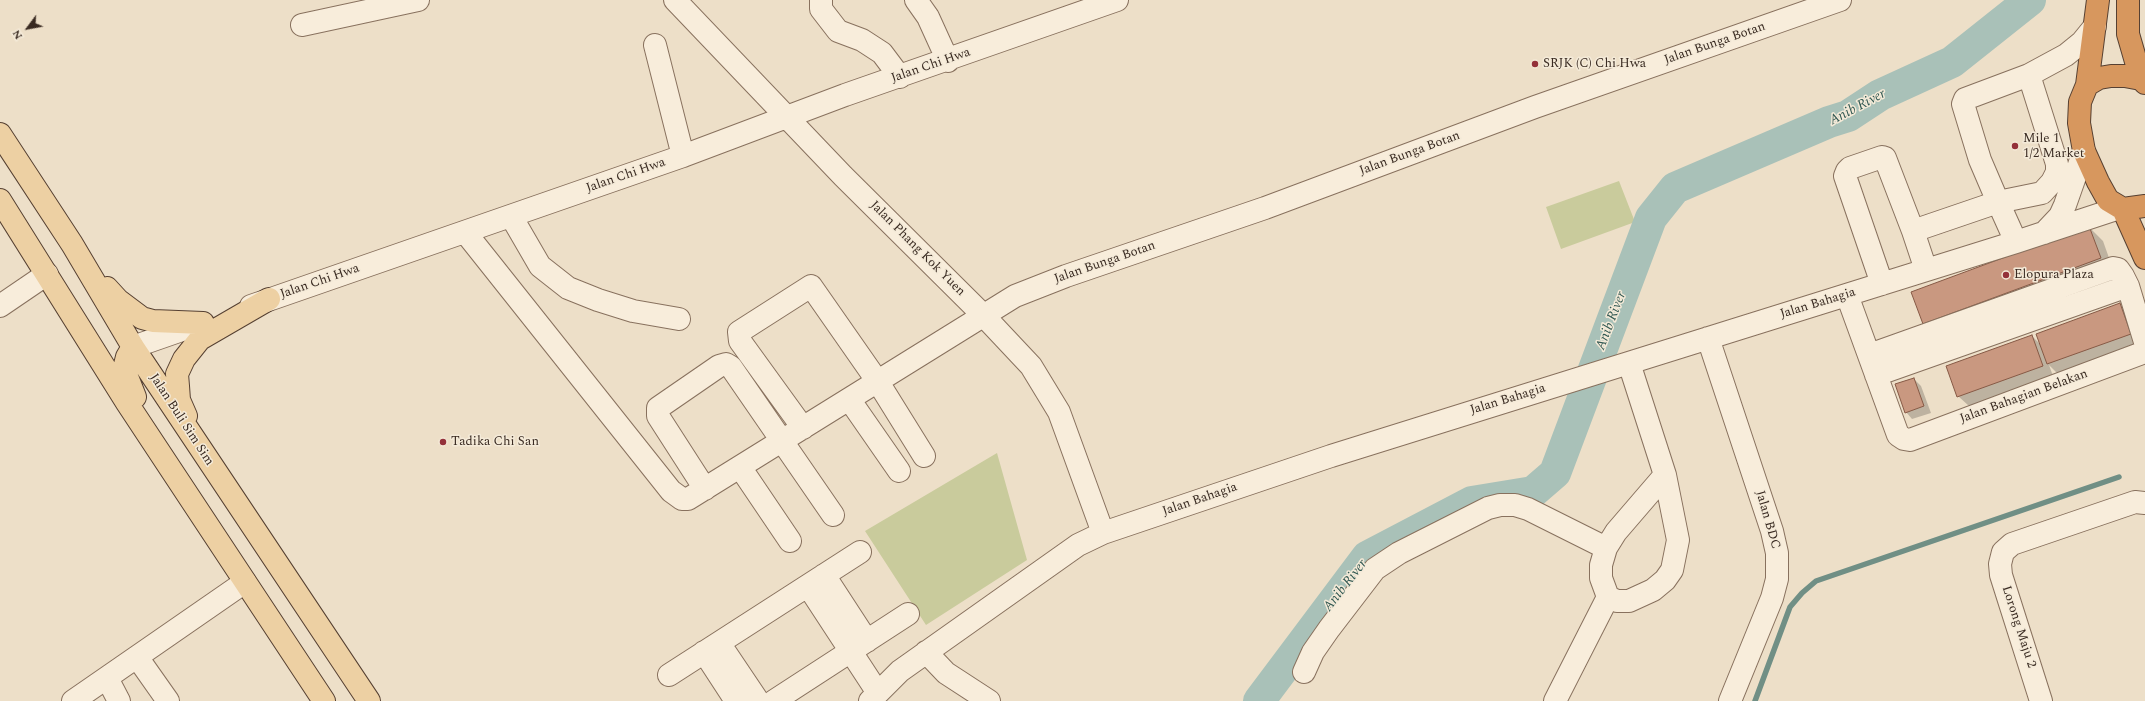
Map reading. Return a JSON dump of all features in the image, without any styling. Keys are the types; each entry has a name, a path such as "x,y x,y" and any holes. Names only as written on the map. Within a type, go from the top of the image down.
{"highway":[{"path":"2098,0 2088,85 2080,102 2079,124 2084,151 2098,182 2108,200 2121,208 2145,258"},
{"path":"2128,0 2128,34 2143,81"},
{"path":"2088,85 2099,78 2111,76 2126,76 2143,81"},
{"path":"2121,208 2145,206"}],"main road":[{"name":"Jalan Buli Sim Sim","path":"0,134 72,244 133,347 369,701"},
{"path":"0,200 166,461 324,701"},
{"path":"72,244 118,300 134,313 153,321 203,322"},
{"path":"199,448 179,400 177,374 184,359 200,339 269,299"},
{"path":"133,347 125,362 125,375 166,461"},
{"path":"329,640 353,701"}],"street":[{"path":"302,25 418,0"},
{"name":"Jalan Phang Kok Yuen","path":"675,0 843,176 984,316 1031,366 1052,398 1059,412 1103,533"},
{"path":"821,0 821,9 838,31 862,40 882,53 900,77"},
{"path":"916,0 928,17 948,60"},
{"name":"Jalan Chi Hwa","path":"133,347 683,156 787,116 1117,0"},
{"name":"Jalan Bunga Botan","path":"700,492 1015,296 1066,276 1265,208 1535,107 1840,0"},
{"path":"2016,242 1980,160 1963,104 1965,99 2029,75 2073,50 2082,42 2095,26"},
{"path":"655,45 683,156"},
{"path":"1913,231 1998,202 2042,193 2052,182 2057,172 2057,164 2029,75"},
{"path":"2043,234 2060,216 2084,151"},
{"path":"1882,284 1845,176 1850,168 1882,157 1885,158 1926,270"},
{"name":"Jalan Bahagia","path":"874,697 900,671 926,652 1078,545 1103,533 1331,456 2043,234 2121,208"},
{"path":"511,216 540,266 568,288 598,300 633,311 679,319"},
{"path":"0,217 28,244"},
{"path":"465,232 671,491 682,499 700,492 658,416 658,408 719,366 726,364 731,367 781,442 833,515"},
{"path":"1868,355 2108,269 2118,269 2128,286 2145,342"},
{"path":"0,306 47,274"},
{"path":"803,428 740,341 739,332 804,288 811,286 878,382 924,456"},
{"path":"1847,295 1876,375 2128,286"},
{"name":"Jalan BDC","path":"1708,338 1772,531 1777,554 1777,579 1772,598 1730,701"},
{"name":"Jalan Bahagian Belakan","path":"1876,375 1898,435 1904,439 1910,440 2145,352"},
{"path":"1621,365 1665,475 1678,540 1672,570 1665,580 1653,590 1641,597 1629,601 1617,601 1608,597 1601,578 1601,565 1606,548 1616,532 1665,475"},
{"path":"850,399 899,471"},
{"path":"740,467 790,541"},
{"name":"Lorong Maju 2","path":"2041,701 2001,575 2000,564 2003,552 2012,544 2135,502 2145,503"},
{"path":"1304,672 1313,652 1375,569 1399,553 1488,508 1507,505 1528,509 1606,548"},
{"path":"668,675 860,552"},
{"path":"816,581 859,646 874,697"},
{"path":"74,701 245,582"},
{"path":"1555,701 1608,597"},
{"path":"774,701 908,614"},
{"path":"712,648 736,701"},
{"path":"712,648 758,701"},
{"path":"926,652 946,673 989,701"},
{"path":"137,657 168,701"},
{"path":"107,678 119,701"}],"green space":[{"path":"1619,181 1635,222 1561,249 1546,207"},
{"path":"997,453 1027,560 926,625 865,531"}],"building":[{"name":"Elopura Plaza","path":"2089,226 2101,258 1923,324 1911,292"},
{"path":"2120,303 2131,334 2047,364 2036,334"},
{"path":"2032,335 2043,366 1957,397 1946,366"},
{"path":"1914,378 1924,406 1905,413 1895,384"}],"waterway":[{"name":"Anib River","path":"1259,701 1367,557 1472,502 1533,492 1555,473 1651,218 1675,188 1829,122 1848,116 1880,95 1952,62 2030,0"},
{"path":"1755,701 1790,607 1802,593 1816,581 2119,477"}],"place":[{"name":"SRJK (C) Chi Hwa","path":"1535,64"},
{"name":"Mile 1 1/2 Market","path":"2015,146"},
{"name":"Elopura Plaza","path":"2006,275"},
{"name":"Tadika Chi San","path":"443,442"}]}
